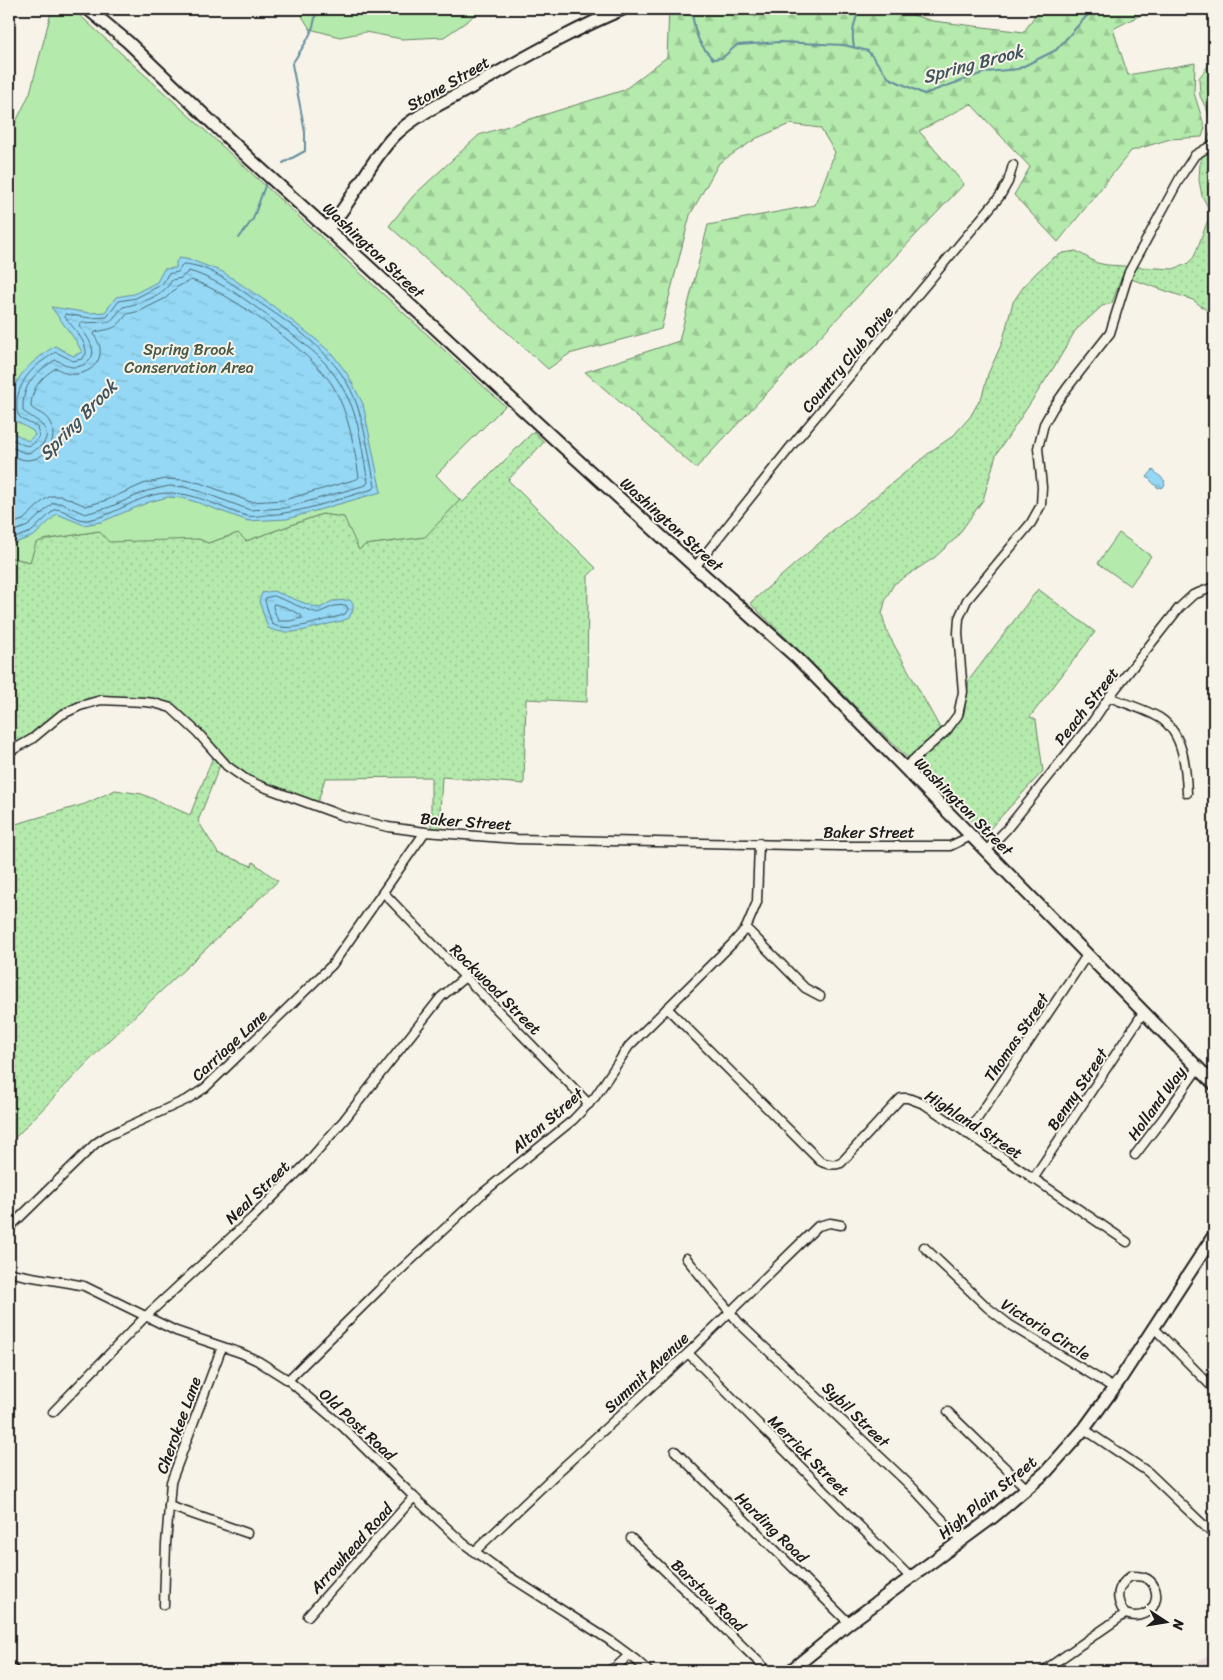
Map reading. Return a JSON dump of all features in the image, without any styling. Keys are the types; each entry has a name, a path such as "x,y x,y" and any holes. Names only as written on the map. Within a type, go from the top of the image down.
{"main road":[{"name":"Washington Street","path":"88,9 128,42 250,160 694,567 797,658 1214,1084"},
{"name":"Stone Street","path":"327,229 342,214 386,145 401,130 439,106 547,46 598,19 623,9"},
{"name":"High Plain Street","path":"790,1671 849,1623 1027,1489 1046,1472 1084,1429 1114,1388 1214,1235"}],"street":[{"path":"904,768 946,731 958,715 963,692 958,633 959,618 967,600 1031,523 1040,505 1042,487 1038,448 1044,424 1067,388 1110,333 1129,272 1181,176 1195,155 1214,144"},
{"name":"Country Club Drive","path":"694,567 793,444 1000,196 1008,182 1013,165"},
{"name":"Peach Street","path":"986,851 1006,830 1093,721 1179,608 1193,595 1214,587"},
{"path":"1110,697 1147,712 1168,725 1180,744 1186,768 1187,793"},
{"name":"Baker Street","path":"9,752 32,739 70,710 90,702 110,700 154,702 171,708 179,714 227,766 247,780 359,821 388,827 425,832 517,838 841,846 950,846 972,836"},
{"name":"Carriage Lane","path":"9,1228 96,1143 106,1136 188,1099 206,1088 332,964 384,893 425,832"},
{"name":"Alton Street","path":"288,1380 379,1290 484,1192 573,1120 589,1104 629,1046 746,928 758,902 759,843"},
{"name":"Rockwood Street","path":"384,893 464,978 589,1104"},
{"path":"746,928 805,988 820,996"},
{"name":"Thomas Street","path":"967,1134 1087,955"},
{"name":"Neal Street","path":"53,1412 145,1317 254,1217 305,1166 344,1120 441,997 464,978"},
{"name":"Highland Street","path":"667,1008 825,1164 840,1163 901,1098 908,1098 921,1102 1127,1242"},
{"name":"Benny Street","path":"1033,1179 1144,1013"},
{"name":"Holland Way","path":"1135,1155 1198,1068"},
{"name":"Summit Avenue","path":"474,1552 688,1353 818,1226 830,1223 841,1225"},
{"name":"Victoria Circle","path":"924,1247 988,1308 1010,1325 1114,1388"},
{"name":"Sybil Street","path":"686,1258 739,1323 914,1489 961,1540"},
{"name":"Old Post Road","path":"9,1272 84,1286 176,1331 258,1362 288,1380 336,1420 414,1497 474,1552 504,1574 593,1629 648,1671"},
{"path":"1154,1328 1214,1389"},
{"name":"Cherokee Lane","path":"164,1605 171,1482 222,1347"},
{"name":"Merrick Street","path":"688,1353 910,1577"},
{"path":"948,1412 1027,1489"},
{"path":"1084,1429 1148,1472 1214,1534"},
{"name":"Harding Road","path":"676,1451 849,1623"},
{"name":"Arrowhead Road","path":"308,1616 414,1497"},
{"path":"169,1506 247,1533"},
{"name":"Barstow Road","path":"631,1538 768,1671"},
{"path":"1043,1671 1125,1614 1137,1617 1148,1612 1154,1606 1156,1595 1153,1585 1149,1580 1143,1577 1131,1576 1118,1588 1119,1605 1125,1614"},
{"path":"607,1671 616,1667 629,1655"}],"shaded area":[{"path":"1214,1651 1214,1671 1185,1671"}],"green space":[{"name":"Spring Brook Conservation Area","path":"52,9 73,9 505,406 436,475 460,500 425,537 365,545 359,550 344,517 322,514 246,541 238,533 208,543 199,539 109,542 99,531 43,540 36,543 30,562 9,557 9,136 30,93"},
{"path":"304,9 480,9 469,20 444,37 402,39 365,32 340,37 310,29 302,16"},
{"path":"669,9 739,9 756,17 764,9 892,9 933,21 1024,32 1039,9 1152,9 1113,29 1128,75 1195,63 1194,93 1205,128 1202,137 1170,139 1131,151 1058,242 1014,195 1030,167 971,104 919,131 964,184 696,468 585,372 679,341 708,225 815,205 835,152 820,128 790,124 757,138 719,163 690,215 661,329 569,354 548,369 389,226 413,196 479,135 624,90 667,57"},
{"path":"1214,62 1214,309 1209,312 1193,300 1122,276 1112,303 1102,306 1075,331 1056,364 996,455 983,500 956,538 934,558 894,584 886,598 882,614 887,632 940,728 948,738 964,714 969,680 1038,589 1095,632 1030,717 1036,720 1043,771 985,834 750,603 832,532 934,449 953,436 970,417 982,396 988,374 1002,343 1013,302 1024,286 1053,258 1063,253 1076,251 1097,263 1107,265 1173,269 1187,264 1194,257 1208,220 1208,207 1202,196 1199,180 1200,163 1212,127 1208,112 1200,96 1199,78 1208,66"},
{"path":"534,431 544,442 508,480 596,568 588,576 587,702 526,699 524,784 442,777 439,830 431,829 431,777 325,778 317,806 247,780 171,708 110,699 80,706 9,752 9,557 30,562 35,543 99,531 199,539 208,543 238,533 246,541 322,514 344,517 365,545 424,537 460,500 463,502"},
{"path":"1119,533 1151,556 1130,586 1098,563"},
{"path":"213,757 220,765 198,821 218,853 252,866 253,862 278,881 108,1041 9,1144 9,826 85,804 115,790 142,794 190,815"}],"water":[{"path":"179,258 191,260 223,272 273,306 333,355 348,375 363,404 381,492 287,519 248,521 196,502 168,497 149,502 101,522 84,525 57,514 34,536 9,545 9,438 14,433 28,441 35,435 33,431 14,420 11,407 15,386 27,368 55,346 73,356 82,352 51,307 90,313 105,312 116,297 134,294 157,282 164,269 176,268 176,262"},
{"path":"1153,470 1165,481 1165,485 1162,488 1158,488 1147,477"},
{"path":"273,591 320,608 332,601 350,600 353,604 353,610 349,618 342,621 295,632 277,631 268,628 259,601 262,593"}],"waterway":[{"name":"Spring Brook","path":"283,163 305,151 305,132 292,64 311,32 316,9"},
{"name":"Spring Brook","path":"691,9 699,41 713,59 722,58 737,45 779,42 844,45 868,51 889,78 924,94 986,72 1018,69 1056,50 1093,9"},
{"name":"Spring Brook","path":"854,47 854,28 860,9"},
{"name":"Spring Brook","path":"239,238 253,219 266,183"}]}
